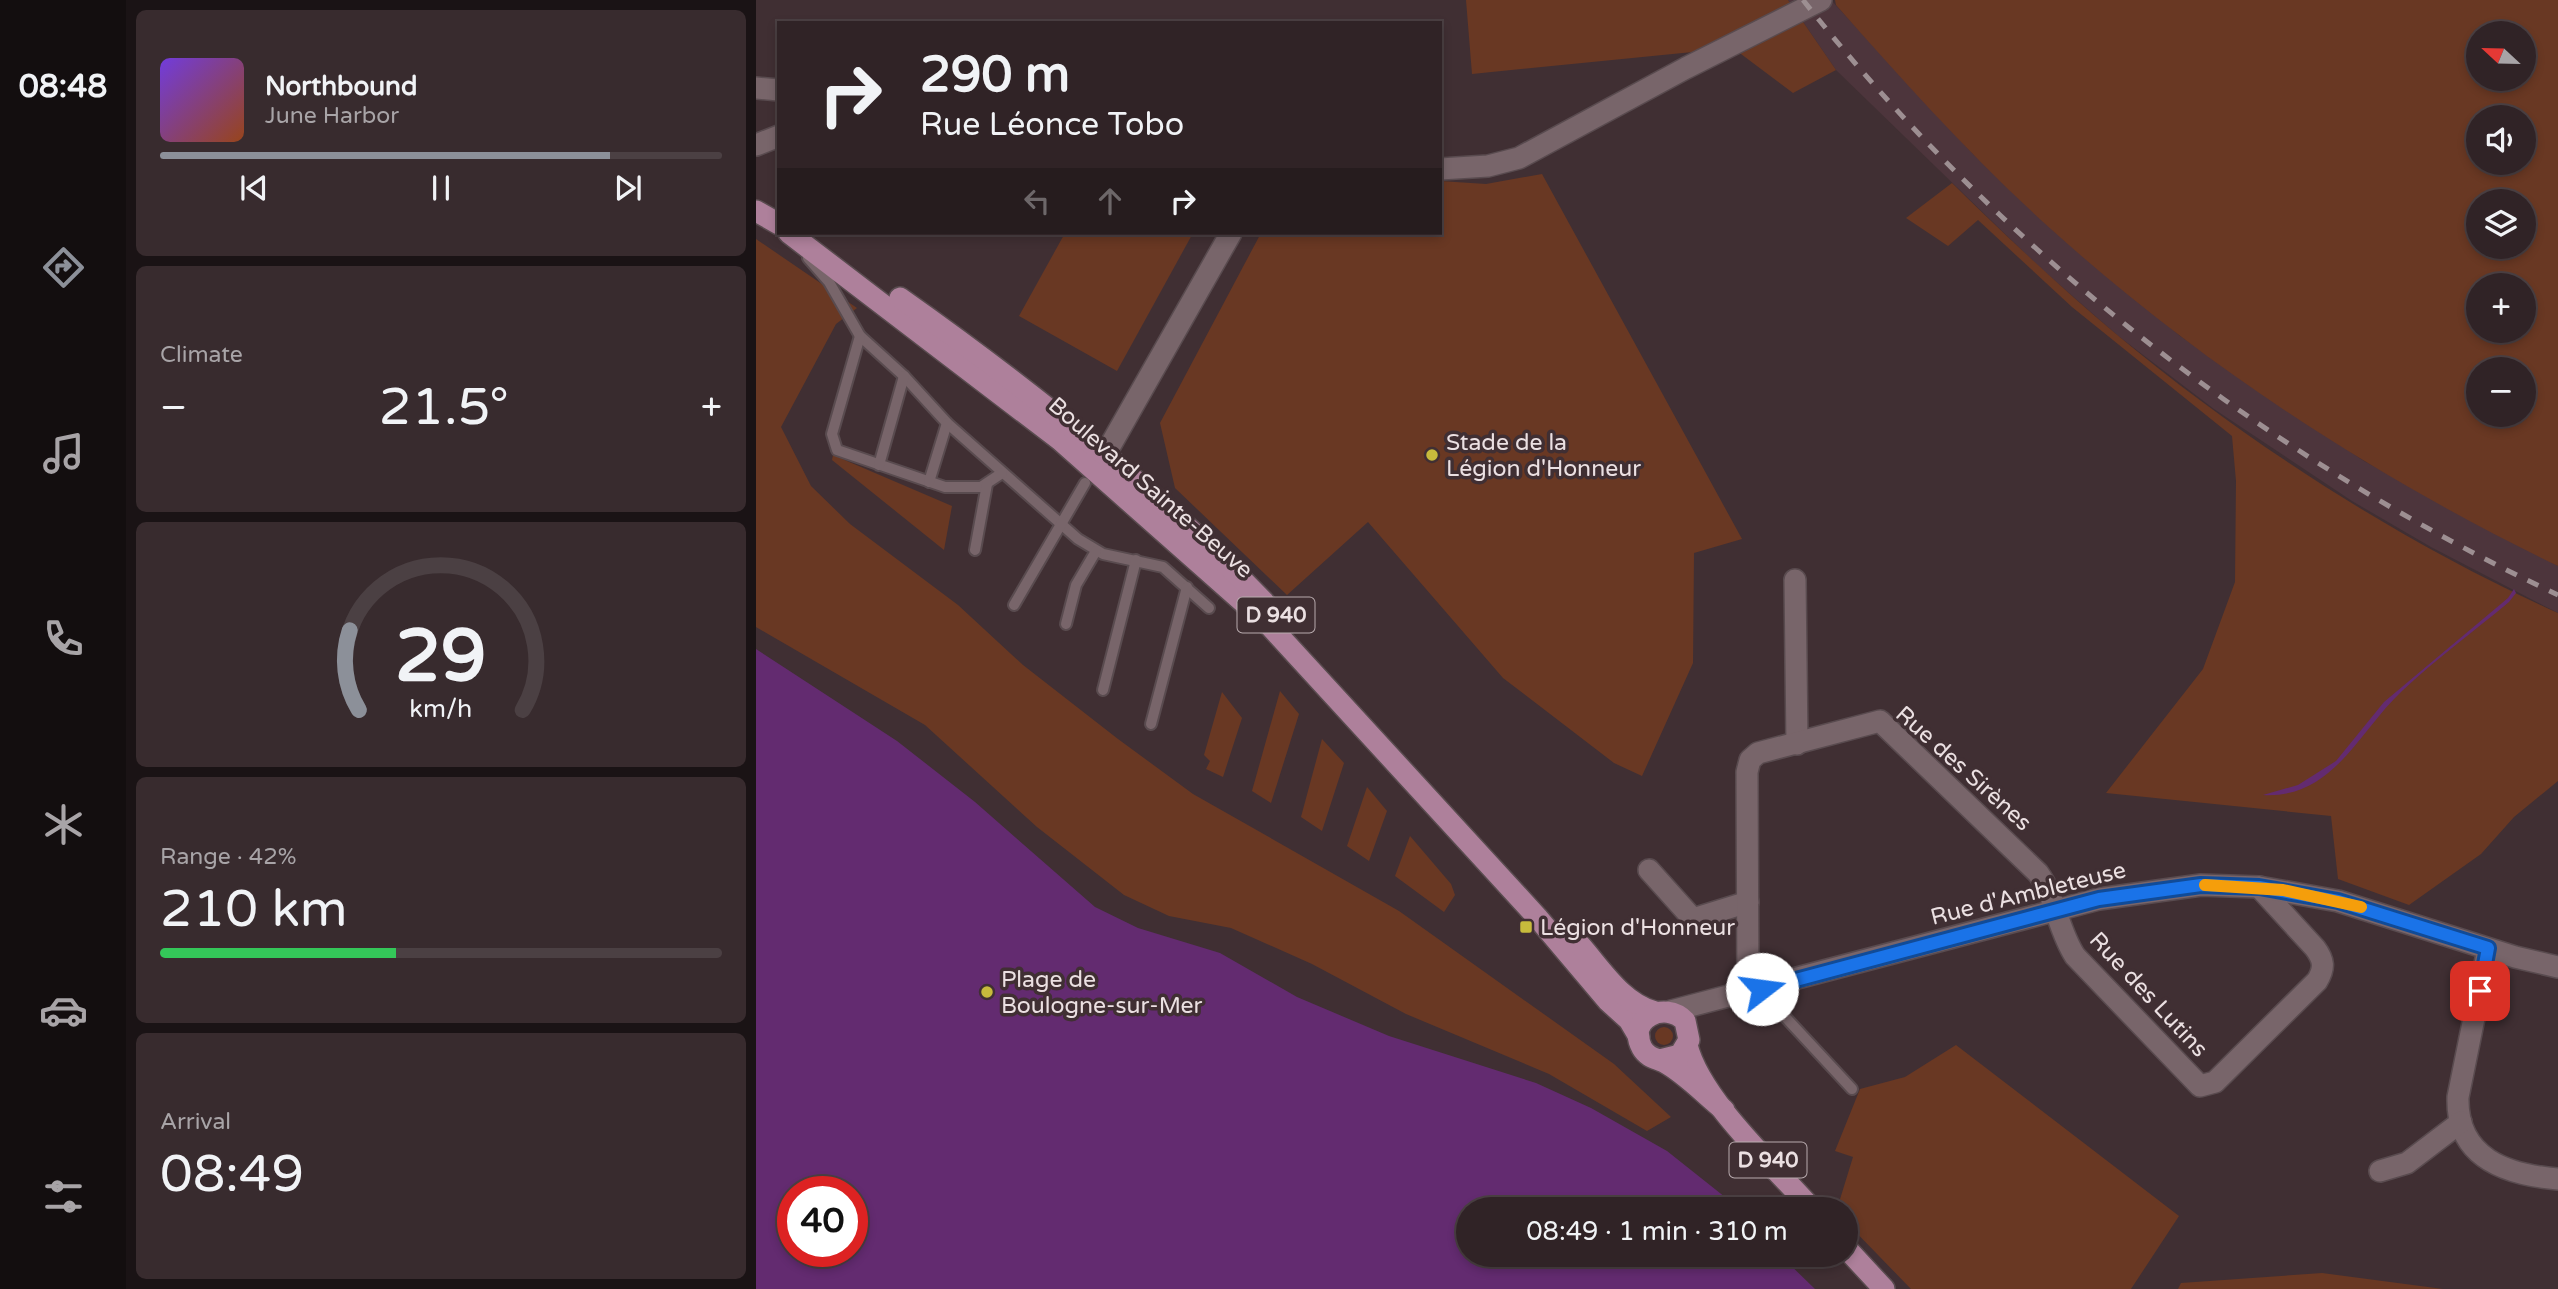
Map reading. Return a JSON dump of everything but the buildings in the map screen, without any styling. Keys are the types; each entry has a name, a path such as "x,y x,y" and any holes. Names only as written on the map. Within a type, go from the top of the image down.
{"main road":[{"name":"Boulevard Sainte-Beuve","path":"795,235 867,275 1010,378 1094,468 1281,637 1576,961 1602,995 1629,1020 1639,1037"},
{"name":"Boulevard Sainte-Beuve","path":"1094,468 1206,545 1289,627 1625,996 1639,1006 1663,1012"},
{"path":"1663,1012 1685,1021 1688,1040 1675,1058 1660,1060 1645,1051 1639,1037 1642,1023 1663,1012"},
{"name":"D 940","path":"1688,1040 1696,1070 1724,1110 1801,1197"},
{"name":"D 940","path":"1660,1060 1681,1073 1724,1110"},
{"path":"1858,1261 1884,1289"}],"street":[{"path":"1442,169 1488,166 1519,158 1686,68 1821,0"},
{"path":"756,88 777,90"},
{"path":"756,145 777,137"},
{"path":"1094,468 1230,235"},
{"path":"1795,580 1797,744"},
{"name":"Rue des Sirènes","path":"1758,990 1748,902 1748,765 1758,753 1880,721 2038,873 2056,910"},
{"path":"1648,870 1693,919 1748,902"},
{"name":"Rue d'Ambleteuse","path":"1663,1012 1717,1001 2123,894 2217,885 2259,887 2359,906 2488,948 2558,967"},
{"name":"Rue des Lutins","path":"2056,910 2065,940 2081,964 2195,1083 2205,1086 2215,1082 2317,981 2322,970 2323,959 2315,948 2259,887"},
{"path":"2488,948 2458,1097 2461,1122 2476,1149 2501,1169 2518,1175 2558,1180"},
{"path":"1688,1040 1700,1016 1717,1001"},
{"path":"2380,1171 2407,1163 2461,1122"}],"lane":[{"path":"787,235 829,282 859,336 904,376 947,423 1002,473 1096,551 1163,567 1209,608"},
{"path":"859,336 832,440 841,452 929,482 961,488 987,484 1002,473"},
{"path":"879,465 904,376"},
{"path":"929,482 947,423"},
{"path":"1014,605 1094,468"},
{"path":"975,550 987,484"},
{"path":"1066,624 1076,585 1096,551"},
{"path":"1103,690 1136,560"},
{"path":"1151,724 1187,587"},
{"path":"1758,990 1852,1088"}],"shaded area":[{"path":"1466,0 1788,0 1836,70 1793,93 1733,48 1472,74"},
{"path":"1788,0 1831,0 1973,154 2180,336 2364,461 2558,566 2558,613 2431,547 2352,501 2214,409 2117,335 2037,265 1836,70"},
{"path":"1835,0 2558,0 2558,566 2423,496 2293,416 2230,373 2169,328 2052,230 1995,177 1836,5"},
{"name":"Stade de la Légion d'Honneur","path":"1542,174 1742,539 1694,553 1693,663 1642,776 1614,763 1503,678 1368,522 1287,595 1175,488 1160,423 1260,235 1442,235 1442,181 1486,184"},
{"path":"1952,183 2032,260 2116,334 2166,375 2272,452 2384,523 2499,585 2558,613 2558,781 2514,817 2481,854 2409,905 2338,879 2331,816 2106,793 2203,669 2235,582 2236,481 2232,436 2072,307 1978,220 1948,246 1906,218"},
{"path":"1064,235 1192,235 1117,371 1019,316"},
{"path":"756,239 857,308 836,324 781,427 811,486 850,524 958,605 1023,665 1193,794 1399,911 1614,1064 1671,1117 1647,1131 1549,1074 1406,1014 1312,964 1231,928 1169,916 1124,895 1037,827 925,725 756,627"},
{"path":"833,455 952,506 944,550 832,460"},
{"path":"2514,589 2516,593 2509,602 2402,691 2343,760 2326,774 2308,786 2287,793 2263,795 2298,785 2336,761 2384,702 2508,598"},
{"name":"Plage de Boulogne-sur-Mer","path":"756,649 897,741 975,802 1095,907 1138,928 1220,953 1297,997 1389,1036 1536,1083 1591,1108 1667,1151 1725,1197 1456,1197 1456,1267 1792,1267 1815,1289 756,1289"},
{"path":"1280,691 1299,714 1271,803 1252,791"},
{"path":"1222,692 1242,718 1223,777 1206,769 1210,761 1204,755"},
{"path":"1322,739 1344,763 1322,831 1301,817"},
{"path":"1367,787 1387,811 1369,861 1347,846"},
{"path":"1410,836 1451,884 1455,895 1444,912 1395,876"},
{"path":"1660,1027 1668,1027 1673,1036 1671,1043 1660,1045 1655,1040 1655,1032"},
{"path":"1956,1045 2179,1216 2131,1289 1911,1289 1858,1234 1858,1197 1841,1197 1853,1157 1835,1151 1860,1089 1905,1077"},
{"path":"2322,1273 2443,1289 2178,1289 2181,1283"}],"railway":[{"path":"1803,0 1881,93 1965,181 2053,263 2146,341 2243,413 2345,480 2450,540 2558,595"}],"slow traffic":[{"path":"2205,885 2283,890 2361,907"}],"place":[{"name":"Stade de la Légion d'Honneur","path":"1432,455"},
{"name":"Légion d'Honneur","path":"1526,927"},
{"name":"Plage de Boulogne-sur-Mer","path":"987,992"}],"route":[{"path":"1762,989 2099,899 2184,886 2231,885 2283,890 2359,906 2488,948 2480,991"}]}
